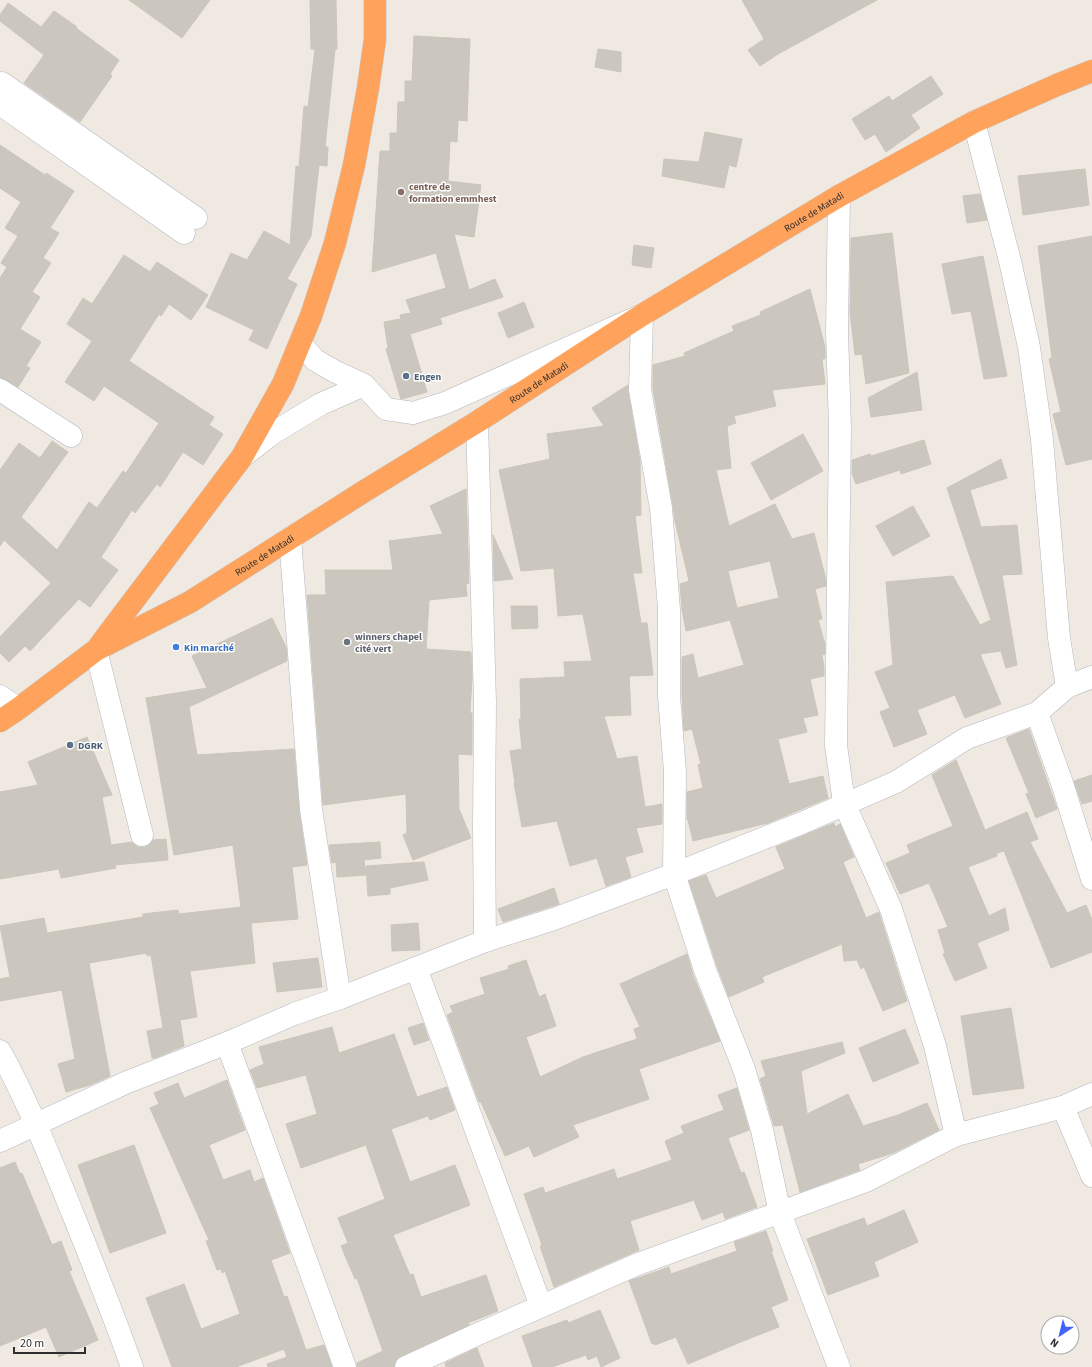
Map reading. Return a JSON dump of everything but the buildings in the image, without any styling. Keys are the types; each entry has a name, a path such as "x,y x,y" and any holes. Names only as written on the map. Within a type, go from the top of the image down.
{"highway":[{"path":"96,650 242,457 283,384 311,316 335,243 354,165 375,39 375,0"},
{"name":"Route de Matadi","path":"9,715 96,650 190,602 477,422 642,315 839,196 974,122 1092,71"}],"street":[{"path":"1,86 190,225"},
{"path":"974,122 1010,261 1029,347 1042,440 1059,638 1067,687"},
{"path":"839,196 837,331 840,445 836,745 844,803 891,909 935,1046 956,1135"},
{"path":"300,343 315,360 364,385 386,409 413,413 445,403 642,315 640,390 661,508 669,609 669,696 675,772 674,874 705,970 744,1069 762,1130 780,1213 839,1367"},
{"path":"242,457 273,433 321,404 364,385"},
{"path":"0,390 71,436"},
{"path":"477,422 485,702 485,941"},
{"path":"290,538 311,809 340,998"},
{"path":"96,650 142,835"},
{"path":"0,1141 125,1083 227,1043 294,1014 340,998 485,941 554,919 674,874 802,823 844,803 896,782 967,738 1037,713 1067,687 1092,677"},
{"path":"0,696 9,715"},
{"path":"1037,713 1062,783 1092,879"},
{"path":"416,968 541,1306"},
{"path":"227,1043 345,1367"},
{"path":"0,1051 16,1080 36,1124 108,1301 132,1367"},
{"path":"406,1367 638,1264 866,1181 956,1135 1063,1107 1092,1094"},
{"path":"1063,1107 1092,1176"}],"place":[{"name":"centre de formation emmhest","path":"401,192"},
{"name":"Engen","path":"406,376"},
{"name":"winners chapel cité vert","path":"347,642"},
{"name":"Kin marché","path":"176,647"},
{"name":"DGRK","path":"70,745"}]}
